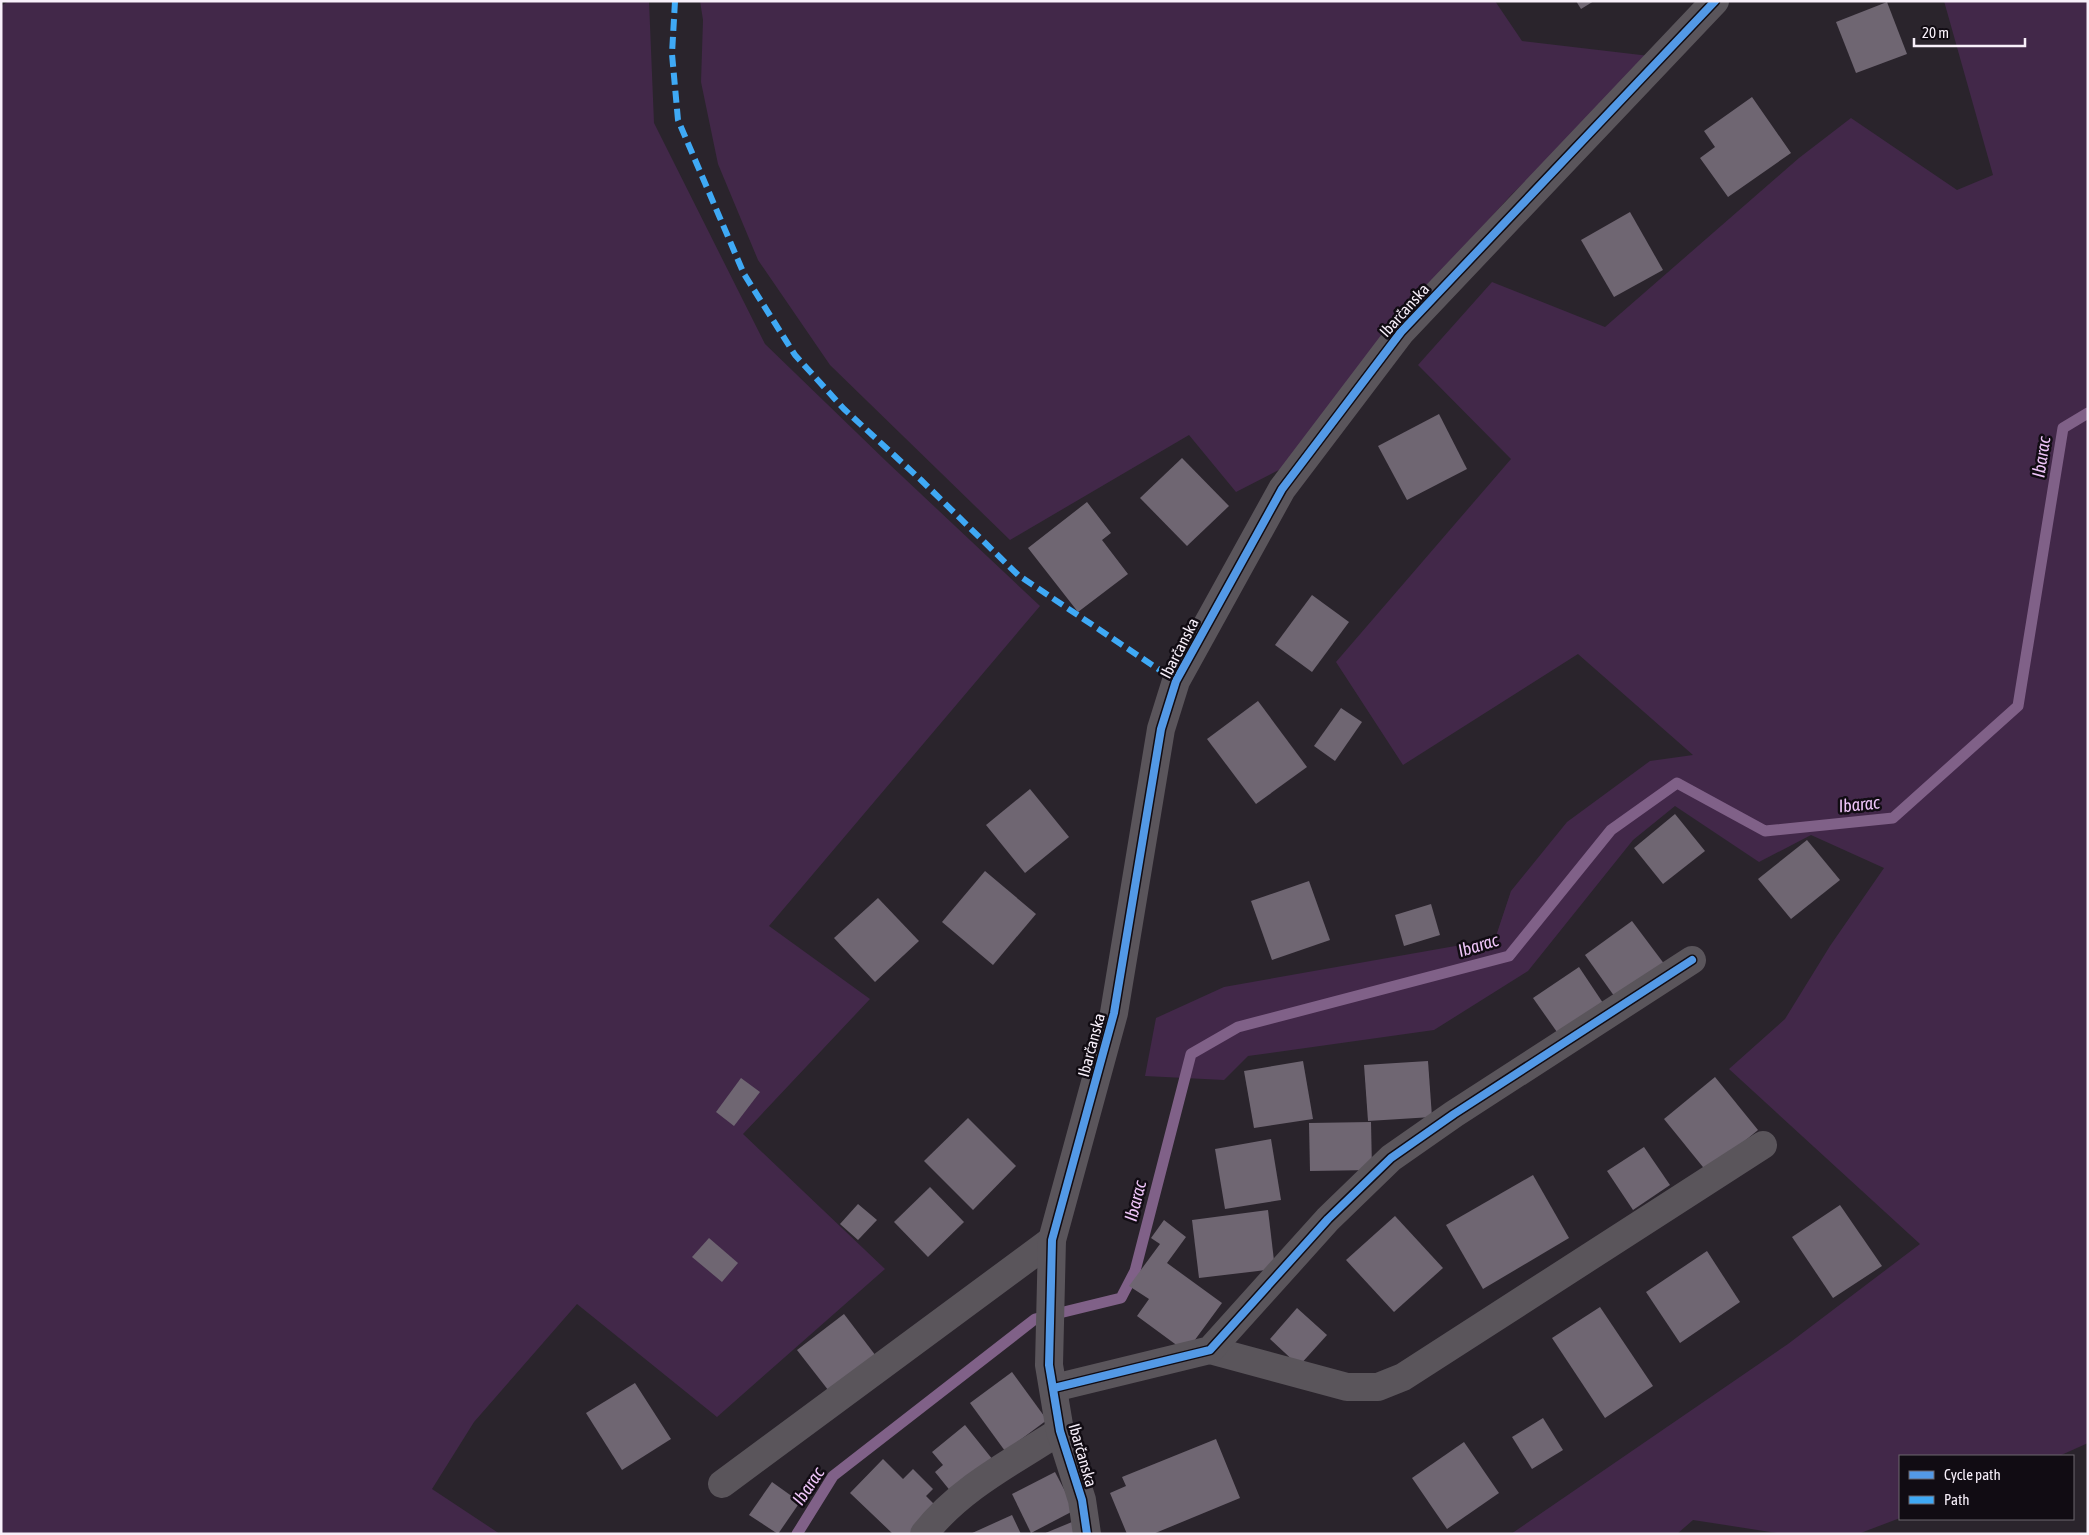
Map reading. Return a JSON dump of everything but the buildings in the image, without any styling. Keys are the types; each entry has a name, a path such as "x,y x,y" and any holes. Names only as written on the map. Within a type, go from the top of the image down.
{"street":[{"name":"Ibarčanska","path":"1087,1534 1082,1500 1060,1431 1051,1377 1052,1240 1114,1013 1161,729 1176,681 1282,489 1401,332 1715,1"},
{"path":"1210,1350 1328,1219 1392,1158 1454,1114 1692,960"},
{"path":"1051,1377 1210,1350 1347,1387 1378,1387 1403,1377 1762,1145"},
{"path":"722,1484 1052,1240"},
{"path":"924,1534 940,1514 968,1490 1060,1431"}],"shaded area":[{"path":"9,1 649,1 654,123 765,344 1040,606 769,926 870,999 743,1134 885,1269 717,1417 577,1304 474,1422 432,1489 500,1534 1,1534 1,6"},
{"path":"700,1 1495,1 1522,41 1658,57 1512,194 1383,337 1298,460 1236,492 1189,435 1010,540 830,365 758,260 718,164 701,82 703,20"},
{"path":"1944,1 2088,1 2088,1443 2061,1455 1899,1455 1899,1518 1858,1534 1784,1534 1693,1520 1677,1534 1511,1534 1788,1344 1920,1244 1729,1069 1785,1019 1830,946 1884,868 1811,835 1759,862 1675,806 1633,840 1528,971 1434,1030 1248,1056 1224,1080 1145,1076 1156,1018 1224,987 1495,939 1511,891 1567,822 1650,761 1693,755 1578,654 1403,765 1336,662 1511,459 1418,365 1492,282 1605,327 1799,158 1851,118 1957,190 1993,175"}],"waterway":[{"name":"Ibarac","path":"797,1534 833,1476 1035,1319 1121,1298 1135,1271 1191,1054 1238,1027 1509,956 1611,830 1677,783 1765,831 1893,818 2018,706 2063,428 2088,413"}],"marked path":[{"path":"675,1 672,54 678,120 744,274 795,355 844,409 921,480 1018,575 1176,681"}],"cycle path":[{"path":"1087,1534 1082,1500 1060,1431 1049,1365 1052,1240 1114,1013 1161,729 1176,681 1282,489 1401,332 1715,1"},
{"path":"1054,1388 1210,1350 1328,1219 1391,1158 1454,1114 1692,960"}]}
